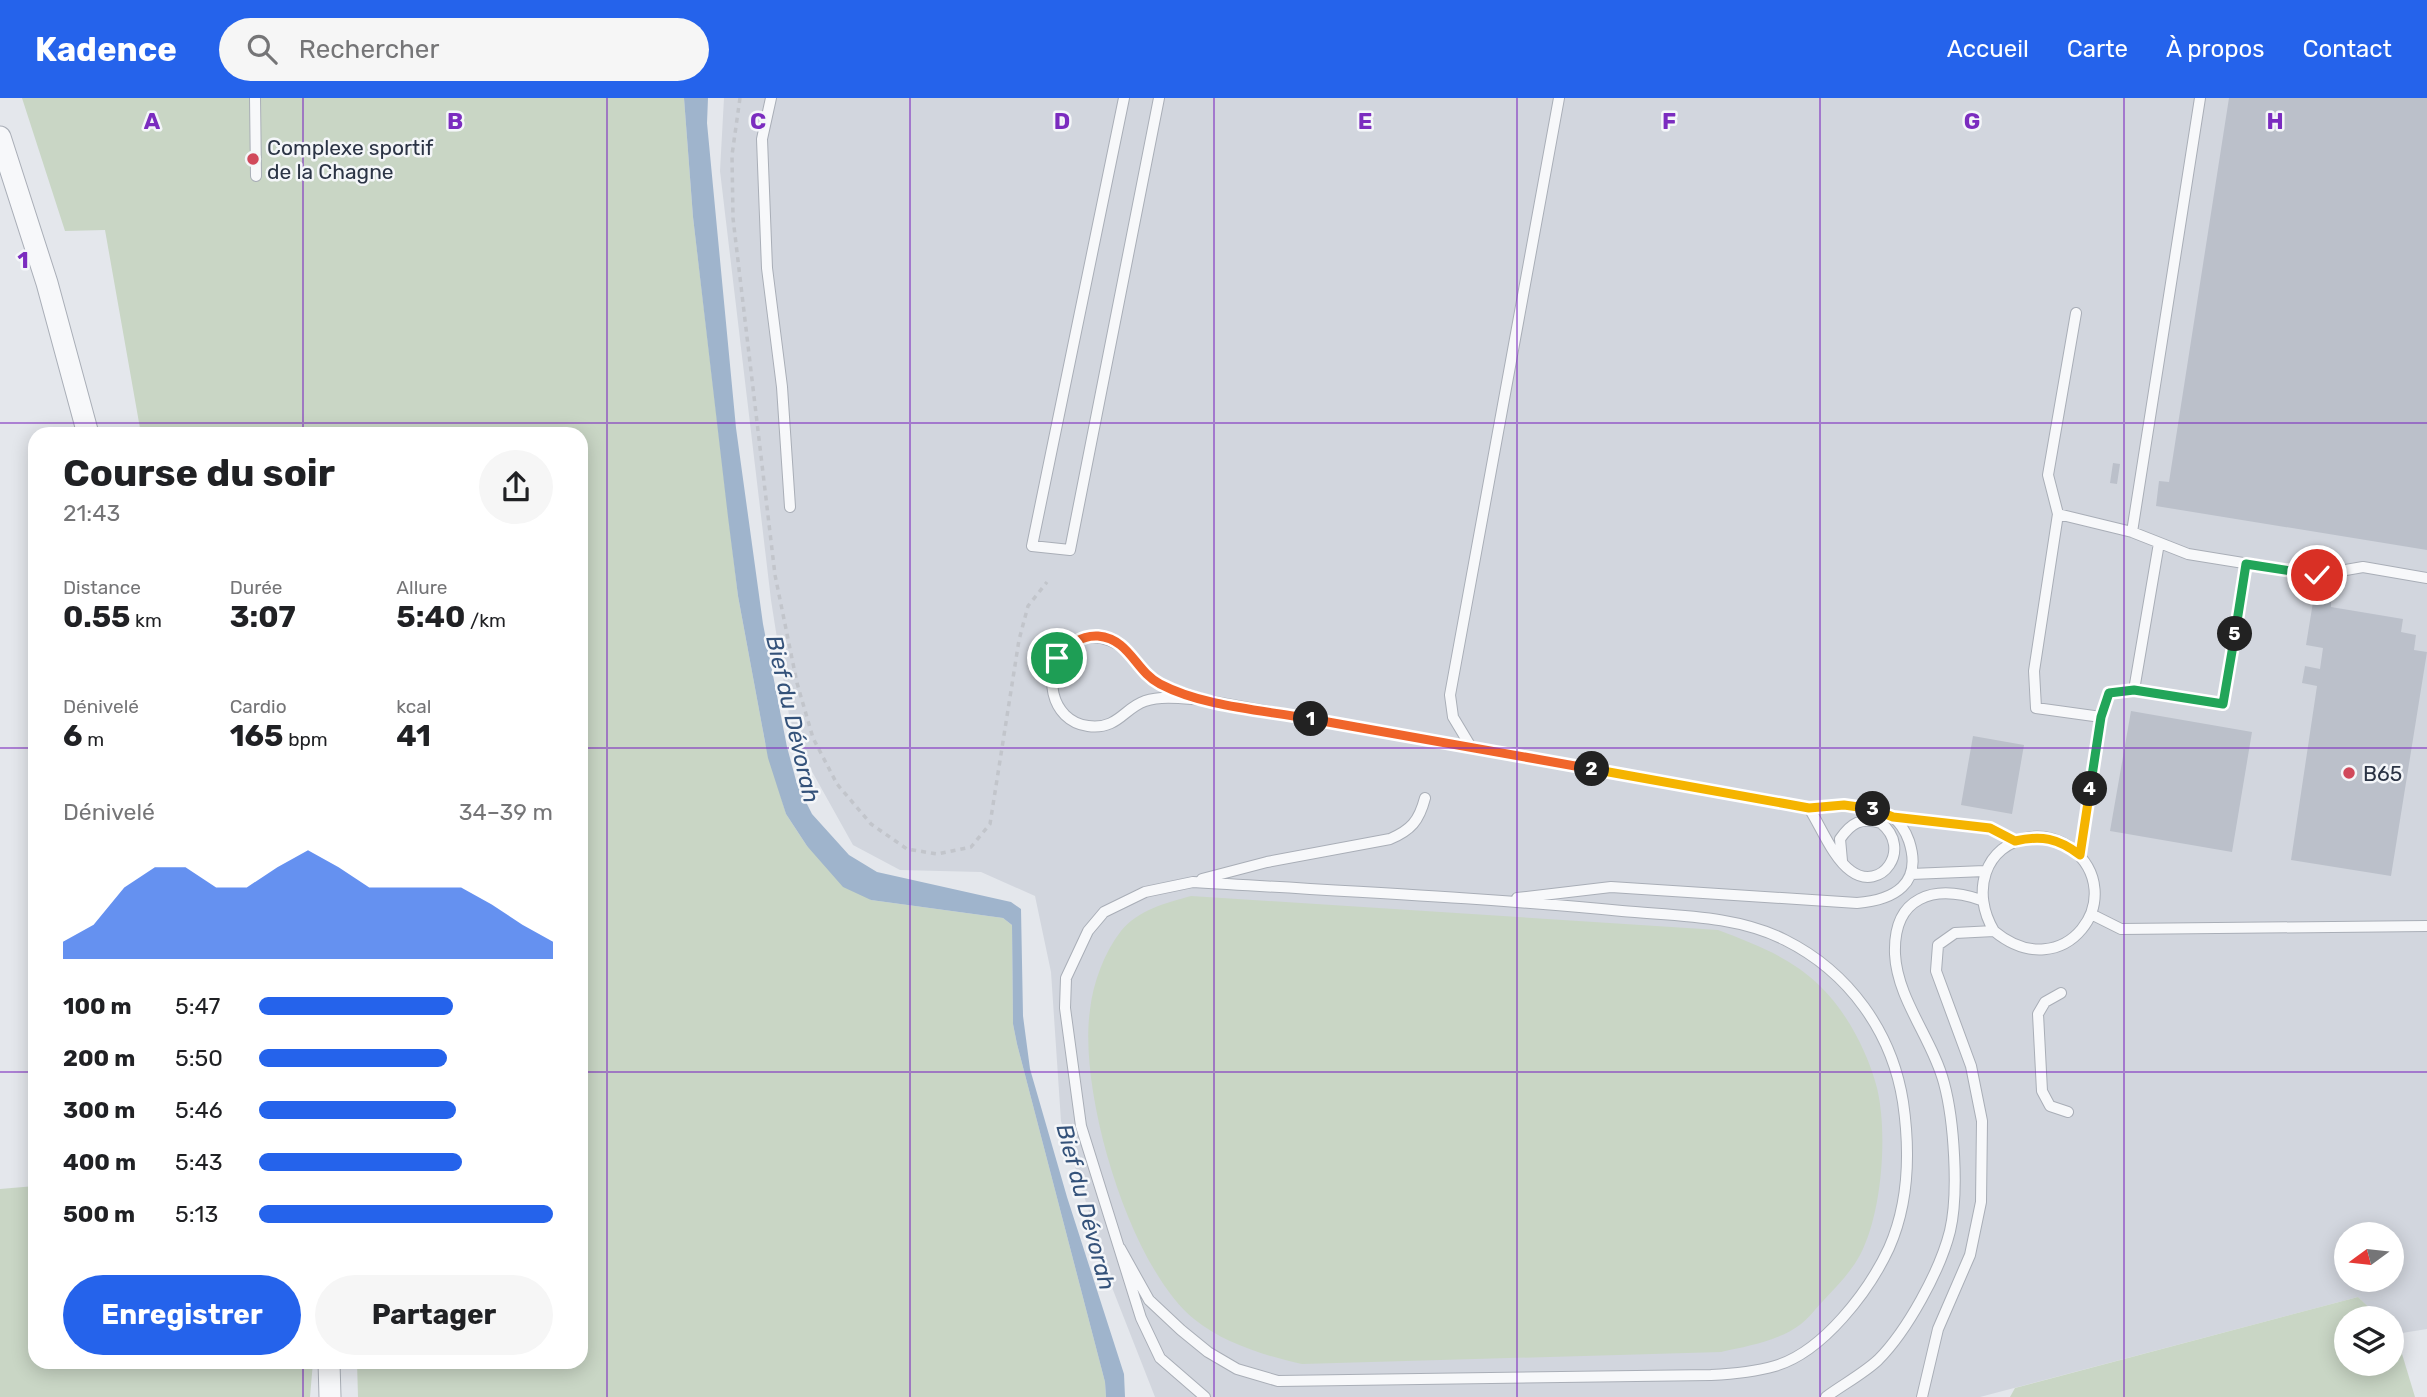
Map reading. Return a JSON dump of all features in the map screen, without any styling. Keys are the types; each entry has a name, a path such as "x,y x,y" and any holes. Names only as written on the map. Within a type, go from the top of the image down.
{"street":[{"path":"0,136 47,283 86,427"},
{"path":"329,1369 330,1397"}],"lane":[{"path":"255,98 256,176"},
{"path":"771,98 762,139 767,268 782,387 790,507"},
{"path":"1124,98 1032,546 1070,550 1159,98"},
{"path":"1471,747 1453,717 1450,695 1453,668 1559,98"},
{"path":"2132,533 2200,98"},
{"path":"2076,313 2048,475 2057,514 2034,671 2036,708 2101,717"},
{"path":"2057,514 2132,533 2188,554 2317,575 2363,567 2427,578"},
{"path":"2134,690 2159,543"},
{"path":"2080,855 2101,717 2109,693 2134,690 2223,704 2246,564"},
{"path":"1205,700 1143,701 1108,725 1087,726 1069,718 1058,706 1052,691 1051,675 1057,658 1068,646 1080,639 1098,636 1119,642 1147,676 1161,685 1205,700 1809,808 1844,805 1871,808 1893,817 1990,828 2015,841"},
{"path":"1205,1397 1160,1358 1141,1318 1081,1126 1065,1008 1066,978 1088,931 1104,912 1145,892 1267,862 1390,839 1408,831 1420,816 1425,798"},
{"path":"1809,808 1842,861 1856,874 1866,877 1880,874 1889,866 1895,853 1894,838 1889,830 1872,820 1852,825 1840,839 1842,861"},
{"path":"1488,901 1611,887 1857,903 1881,901 1901,890 1911,874 1913,853 1906,832 1893,817"},
{"path":"2034,836 2066,844 2080,855 2094,883 2091,914 2074,937 2048,950 2028,950 2010,944 1994,931 1981,900 1985,871 1992,859 2015,841 2034,836"},
{"path":"1911,874 1985,871"},
{"path":"1120,1248 1149,1300 1208,1352 1237,1369 1278,1381 1743,1373 1779,1365 1809,1347 1833,1326 1862,1296 1897,1229 1907,1160 1901,1086 1887,1043 1846,982 1795,946 1749,927 1706,919 1488,901 1193,882"},
{"path":"1826,1397 1877,1360 1917,1309 1950,1231 1954,1162 1944,1082 1901,980 1895,954 1899,925 1912,903 1938,891 1957,892 1981,900"},
{"path":"2091,914 2120,929 2427,926"},
{"path":"1922,1397 1938,1329 1970,1255 1981,1202 1982,1121 1971,1066 1936,971 1938,945 1955,933 1994,931"},
{"path":"2060,993 2045,1002 2038,1014 2042,1091 2050,1106 2068,1112"}],"path":[{"path":"740,98 732,155 733,218 775,575 797,683 813,738 837,784 871,824 907,849 937,854 971,847 990,824 1019,640 1028,606 1047,582"}],"shaded area":[{"path":"724,98 2427,98 2427,1329 2404,1333 2404,1306 2367,1306 2358,1297 1980,1397 1155,1397 1113,1290 1061,1121 1051,972 1035,896 981,872 900,870 853,845 800,750 789,715 771,600 720,171"}],"green space":[{"path":"22,98 684,98 693,217 738,596 765,742 786,814 807,846 871,900 1003,918 1012,925 1013,1024 1105,1382 1106,1397 358,1397 357,1369 588,1369 588,427 140,427 105,230 65,231"},
{"path":"1191,896 1718,930 1772,953 1797,967 1830,996 1848,1020 1862,1047 1877,1088 1882,1127 1881,1173 1873,1218 1860,1255 1843,1279 1801,1324 1773,1339 1721,1352 1302,1364 1231,1342 1194,1319 1170,1294 1149,1260 1129,1219 1100,1129 1088,1044 1094,989 1100,969 1121,931 1144,913"},
{"path":"28,1187 28,1369 312,1369 310,1397 0,1397 0,1189"},
{"path":"2358,1297 2367,1306 2334,1306 2334,1376 2404,1376 2404,1361 2415,1397 2010,1397 2015,1388"}],"water":[{"path":"684,98 708,98 707,123 736,428 763,624 797,784 812,814 849,855 877,872 1011,902 1021,909 1023,1016 1030,1069 1067,1197 1124,1374 1125,1397 1106,1397 1105,1382 1017,1044 1013,1024 1012,925 1003,918 871,900 843,887 807,846 786,814 768,758 738,596 693,217"}],"building":[{"path":"2229,98 2427,98 2427,550 2156,506 2159,481 2169,482"},
{"path":"2113,463 2120,464 2117,484 2110,483"},
{"name":"B65","path":"2314,596 2331,599 2331,607 2403,619 2401,632 2416,635 2414,650 2427,652 2391,876 2291,860 2317,686 2302,683 2305,666 2320,669 2323,648 2306,645"},
{"path":"2131,711 2252,732 2232,852 2110,831"},
{"path":"1973,736 2024,745 2012,814 1961,805"}],"place":[{"name":"Complexe sportif de la Chagne","path":"253,159"},
{"name":"B65","path":"2349,773"}],"route":[{"path":"1057,658 1068,646 1080,639 1098,636 1119,642 1147,676 1161,685 1205,700 1809,808 1844,805 1871,808 1893,817 1990,828 2015,841 2034,836 2050,838 2066,844 2080,855 2101,717 2109,693 2134,690 2223,704 2246,564 2317,575"}],"water label":[{"name":"Bief du Dévorah","path":"793,719"},
{"name":"Bief du Dévorah","path":"1086,1207"}]}
